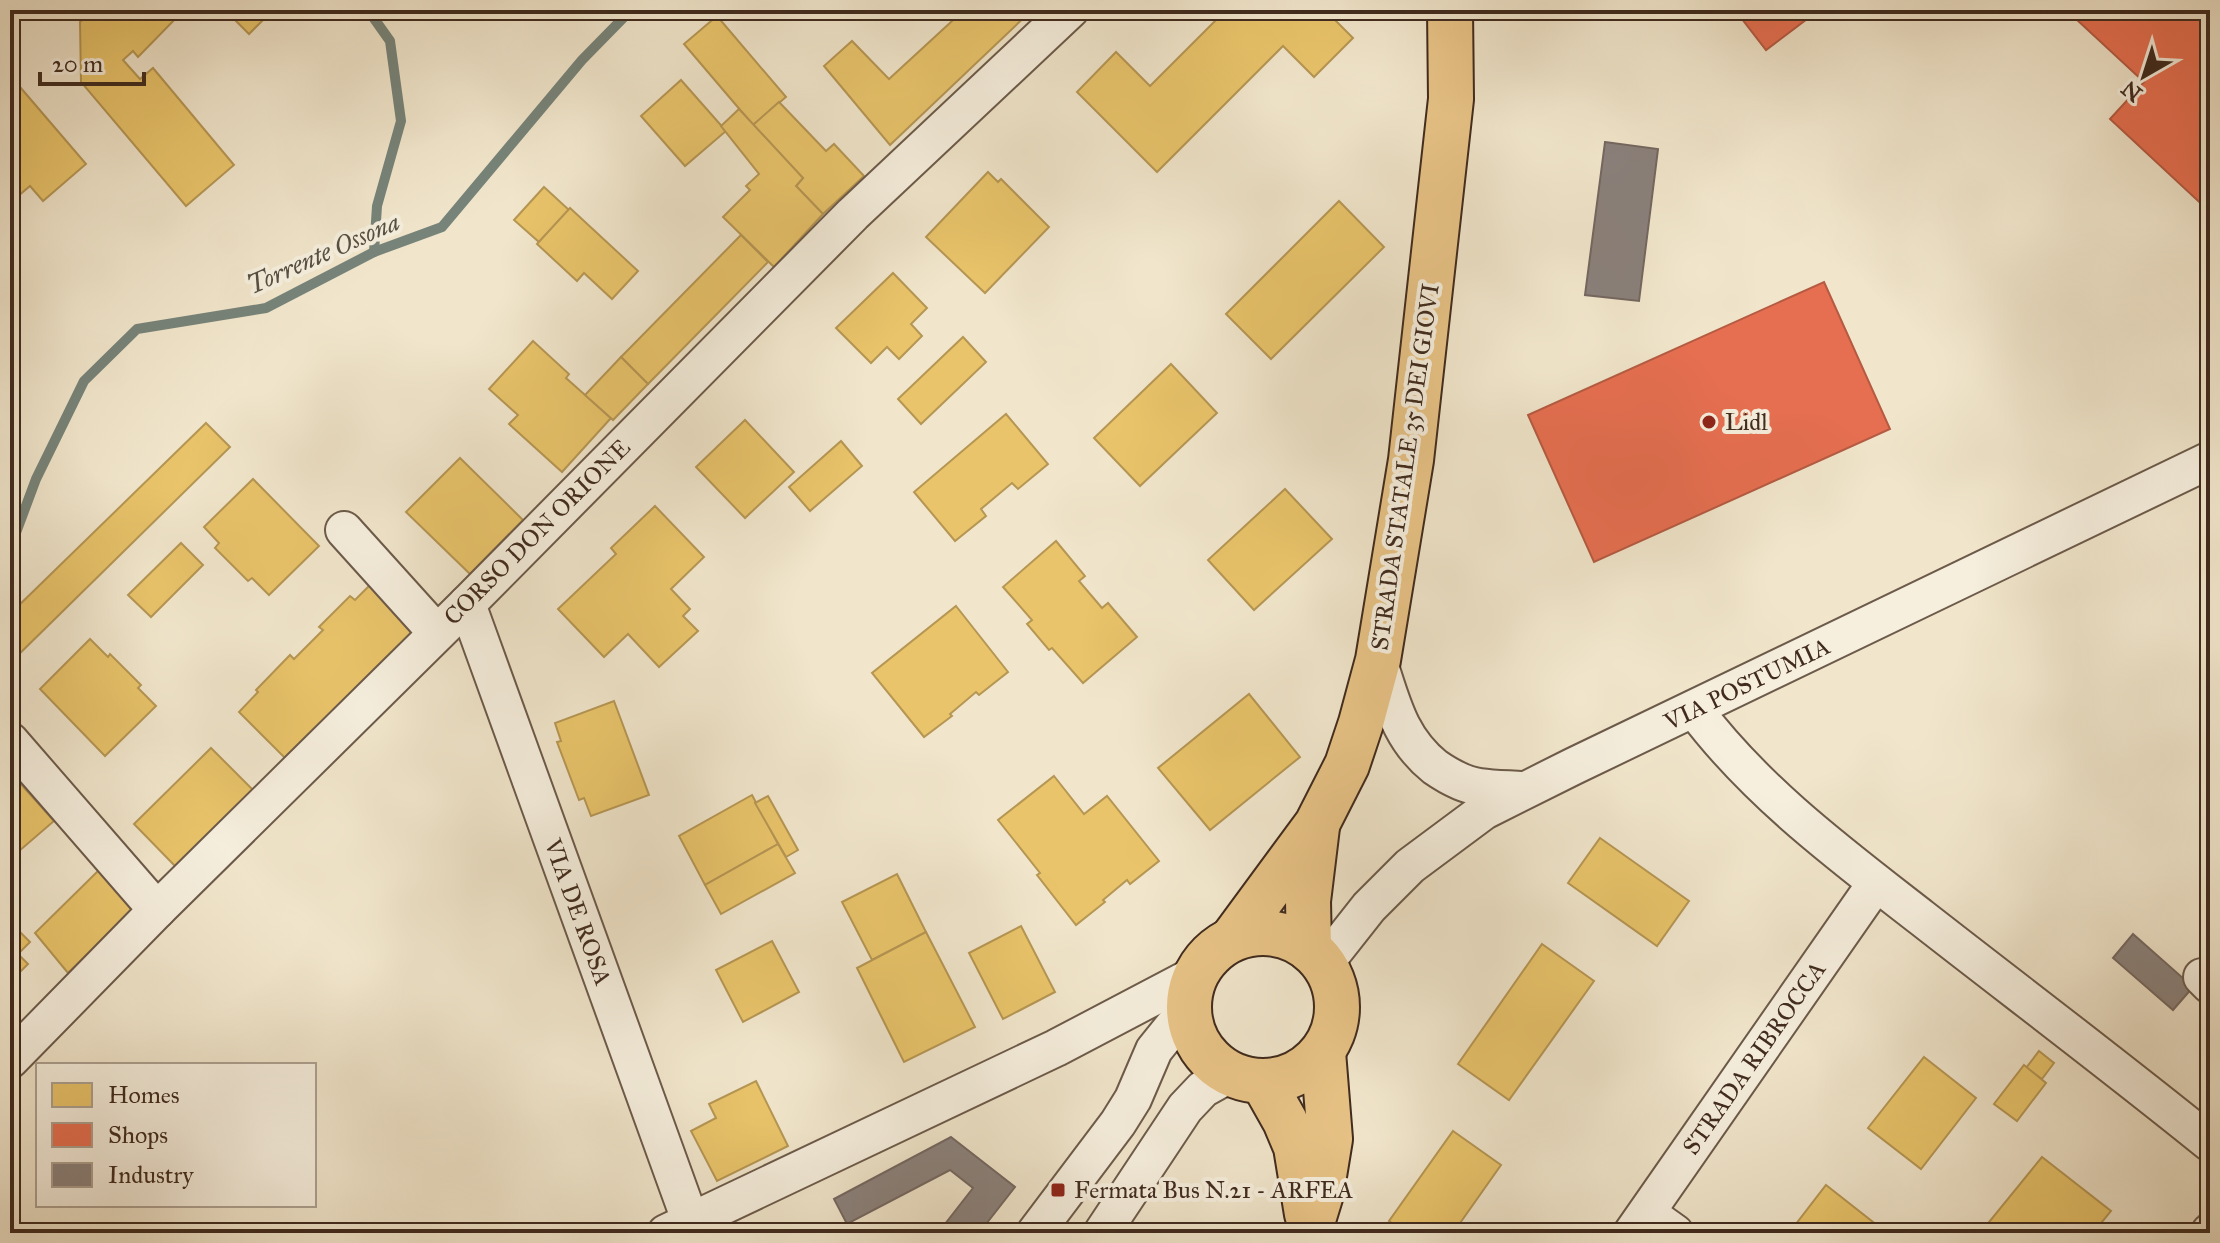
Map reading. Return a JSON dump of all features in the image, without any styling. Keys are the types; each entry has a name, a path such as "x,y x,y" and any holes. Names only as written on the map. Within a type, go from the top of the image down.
{"main road":[{"name":"STRADA STATALE 35 DEI GIOVI","path":"1233,938 1317,824 1347,765 1378,660 1411,460 1451,99 1450,10"},
{"name":"STRADA STATALE 35 DEI GIOVI","path":"1451,99 1481,10"},
{"name":"STRADA STATALE 35 DEI GIOVI","path":"1316,956 1308,901 1317,824"},
{"path":"1246,1078 1285,1078 1306,1068 1323,1052 1334,1031 1338,1008 1334,985 1316,956 1283,935 1258,932 1233,938 1210,953 1191,992 1191,1029 1213,1063 1246,1078 1285,1121 1296,1147 1309,1230"},
{"path":"1309,1230 1321,1194 1330,1139 1323,1052"}],"street":[{"name":"CORSO DON ORIONE","path":"10,1060 853,214 1070,10"},
{"name":"VIA POSTUMIA","path":"1316,956 1410,866 1484,811 2210,460"},
{"path":"344,530 437,633"},
{"name":"VIA DE ROSA","path":"467,604 678,1227"},
{"path":"1378,660 1396,715 1419,753 1447,776 1477,787 1525,790"},
{"path":"1694,709 1746,771 1876,883 2204,1138"},
{"path":"10,741 157,910"},
{"name":"STRADA RIBROCCA","path":"1652,1226 1876,883"},
{"path":"678,1227 1084,1034 1191,992"},
{"path":"1035,1233 1118,1123 1133,1099 1154,1050 1191,992"},
{"path":"1084,1034 1134,1029 1154,1050"},
{"path":"1102,1233 1185,1108 1203,1089 1246,1078"}],"building: Homes":[{"path":"93,10 184,10 138,57 133,51 123,60 140,79 153,68 234,165 186,206 81,82 80,22"},
{"path":"225,10 273,10 249,34"},
{"path":"964,10 1032,10 890,145 824,66 852,41 889,79"},
{"path":"1226,10 1325,10 1353,38 1314,77 1283,46 1157,172 1077,92 1116,52 1150,86"},
{"path":"717,16 786,97 753,125 684,44"},
{"path":"681,80 726,131 685,166 641,116"},
{"path":"20,87 86,164 43,201 30,186 10,203 10,96"},
{"path":"779,102 826,151 834,144 864,176 823,214 796,186 803,178 753,125"},
{"path":"739,109 803,178 796,186 823,214 774,267 723,217 750,190 746,186 759,174 721,126"},
{"path":"988,172 998,182 1001,179 1049,227 985,293 926,237"},
{"path":"544,187 569,210 539,242 514,220"},
{"path":"1339,201 1384,247 1271,359 1226,314"},
{"path":"570,208 638,271 612,299 584,273 577,281 537,244"},
{"path":"741,235 768,262 648,384 621,357"},
{"path":"893,273 927,308 911,324 922,336 899,359 887,347 871,363 836,328"},
{"path":"10,302 18,312 10,318"},
{"path":"963,337 986,362 921,424 898,399"},
{"path":"533,341 569,374 566,378 611,418 562,472 509,424 518,415 489,389"},
{"path":"621,357 648,384 613,420 585,395"},
{"path":"1171,364 1217,413 1140,486 1094,438"},
{"path":"1006,414 1048,464 1018,489 1012,483 981,509 986,516 955,541 914,492"},
{"path":"745,420 794,472 745,518 696,467"},
{"path":"206,423 230,447 10,663 10,614"},
{"path":"841,441 862,466 810,511 789,487"},
{"path":"460,458 523,520 470,574 406,512"},
{"path":"253,479 319,546 269,595 252,578 248,581 215,548 219,543 204,527"},
{"path":"1285,489 1332,539 1254,610 1208,560"},
{"path":"655,506 704,557 671,589 690,609 683,616 698,631 659,667 628,634 604,657 558,609 616,554 611,548"},
{"path":"1056,541 1085,576 1079,581 1102,608 1108,603 1137,637 1083,683 1027,624 1032,620 1003,587"},
{"path":"181,543 203,565 151,617 128,595"},
{"path":"373,582 423,631 291,764 239,712 290,655 294,659 323,630 319,627 350,596 355,600"},
{"path":"956,606 1008,672 979,695 976,692 950,714 952,716 924,737 872,673"},
{"path":"90,639 141,685 138,688 156,706 105,756 40,689"},
{"path":"1249,694 1300,757 1210,830 1158,768"},
{"path":"614,701 649,795 591,816 584,798 579,800 557,742 561,741 555,723"},
{"path":"211,748 254,791 177,868 134,824"},
{"path":"10,772 54,821 11,858 10,857"},
{"path":"1054,776 1084,814 1107,796 1159,861 1130,884 1127,880 1076,925 998,820"},
{"path":"752,795 778,844 705,885 679,836"},
{"path":"768,796 798,850 786,857 755,803"},
{"path":"1600,838 1689,901 1657,946 1568,883"},
{"path":"778,844 795,873 721,914 705,885"},
{"path":"99,870 133,910 68,973 35,933"},
{"path":"897,874 926,932 872,960 842,902"},
{"path":"10,922 30,942 18,954 28,964 10,982"},
{"path":"1021,926 1055,992 1003,1019 969,953"},
{"path":"926,932 975,1027 904,1062 857,968"},
{"path":"772,941 799,992 743,1022 716,970"},
{"path":"1542,944 1594,981 1509,1100 1458,1064"},
{"path":"2039,1051 2054,1063 2042,1079 2026,1068"},
{"path":"1924,1057 1976,1098 1921,1169 1868,1128"},
{"path":"2024,1065 2046,1083 2017,1121 1994,1104"},
{"path":"756,1081 788,1146 717,1181 691,1131 716,1118 709,1104"},
{"path":"1453,1131 1501,1165 1453,1233 1406,1233 1389,1221"},
{"path":"2042,1157 2111,1211 2093,1233 2003,1233 1989,1222"},
{"path":"1826,1185 1887,1233 1789,1233"}],"building: Shops":[{"path":"1735,10 1819,10 1766,50"},
{"path":"2085,10 2210,10 2210,212 2110,119 2144,82 2076,19"},
{"name":"Lidl","path":"1824,282 1890,429 1594,562 1528,415"}],"building: Industry":[{"path":"1605,142 1658,149 1639,301 1585,295"},
{"path":"2133,934 2193,987 2173,1010 2113,958"},
{"path":"951,1137 1015,1187 979,1233 938,1233 973,1188 950,1170 847,1224 834,1199"}],"waterway":[{"path":"368,10 390,41 401,121 377,206 374,252"},
{"name":"Torrente Ossona","path":"10,542 36,479 84,381 137,329 266,308 374,252 442,227 582,60 631,10"}],"place":[{"name":"Lidl","path":"1709,422"},
{"name":"Fermata Bus N.21 - ARFEA","path":"1058,1190"}]}
